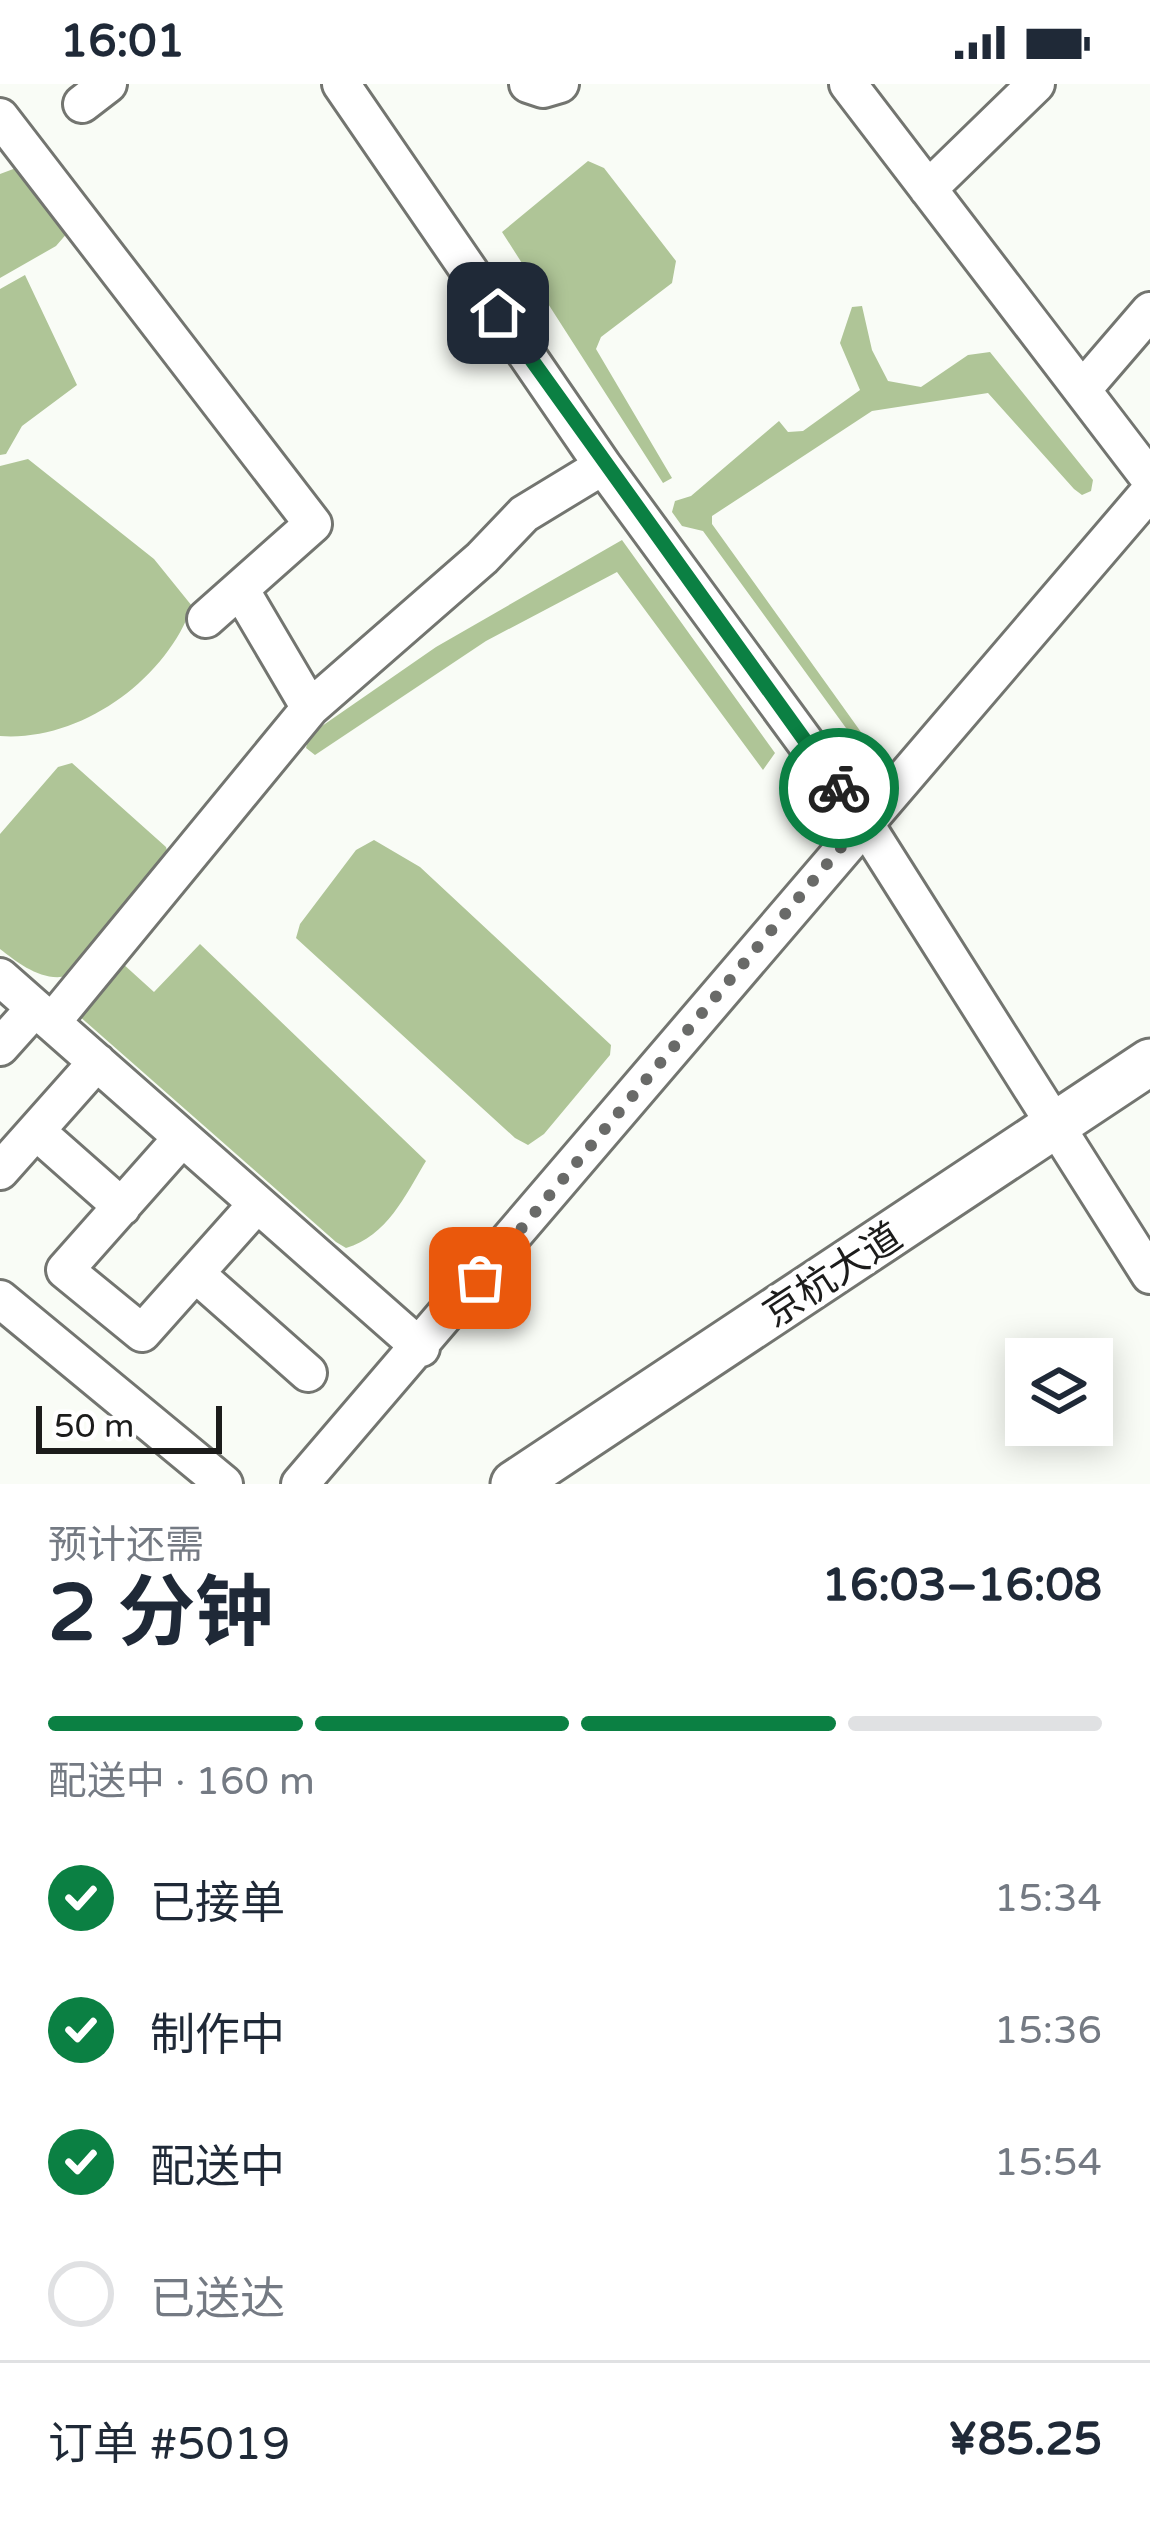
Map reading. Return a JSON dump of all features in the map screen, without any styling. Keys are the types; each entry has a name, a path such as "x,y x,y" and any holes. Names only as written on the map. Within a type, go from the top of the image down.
{"main road":[{"name":"京杭大道","path":"546,1484 1063,1135 1150,1062"},
{"name":"京杭大道","path":"514,1484 1063,1135 1150,1090"}],"street":[{"path":"341,84 603,466 863,821 1150,1275"},
{"path":"528,84 543,89 560,84"},
{"path":"928,188 1036,84"},
{"path":"856,87 1150,479"},
{"path":"4,128 313,524 206,619"},
{"path":"1082,390 1150,311"},
{"path":"0,1047 43,1015 310,708 482,558 524,514 603,466"},
{"path":"300,1484 1150,490"},
{"path":"240,589 310,708"},
{"path":"0,976 421,1348"},
{"path":"0,1171 97,1062"},
{"path":"36,1131 122,1207"},
{"path":"182,1138 65,1270 142,1333 257,1204"},
{"path":"196,1274 308,1373"},
{"path":"0,1299 224,1484"}],"shaded area":[{"path":"588,161 604,168 676,261 672,283 601,337 596,349 672,478 663,483 502,232"},
{"path":"31,169 69,231 56,246 0,278 0,174"},
{"path":"25,275 77,385 22,426 6,454 0,455 0,289"},
{"path":"862,306 872,350 888,381 921,387 968,355 990,352 1093,480 1091,491 1082,495 1074,489 988,393 872,411 712,516 712,524 881,760 875,768 703,531 682,526 672,512 675,501 691,496 779,421 788,432 803,431 860,390 840,343 852,307"},
{"path":"28,459 154,559 192,606 162,658 116,701 60,729 0,736 0,466"},
{"path":"622,540 775,753 763,770 617,572 486,641 315,755 306,748 309,735 436,647"},
{"path":"72,763 166,847 169,858 67,976 58,977 31,970 0,949 0,834 58,767"},
{"path":"374,840 420,867 611,1045 610,1055 544,1134 528,1145 296,938 300,924 356,850"},
{"path":"200,944 426,1161 394,1213 360,1242 346,1248 336,1242 78,1015 122,963 154,992"}],"way so far":[{"path":"480,1278 863,821 839,788"}],"route":[{"path":"498,313 603,466 839,788"}]}
